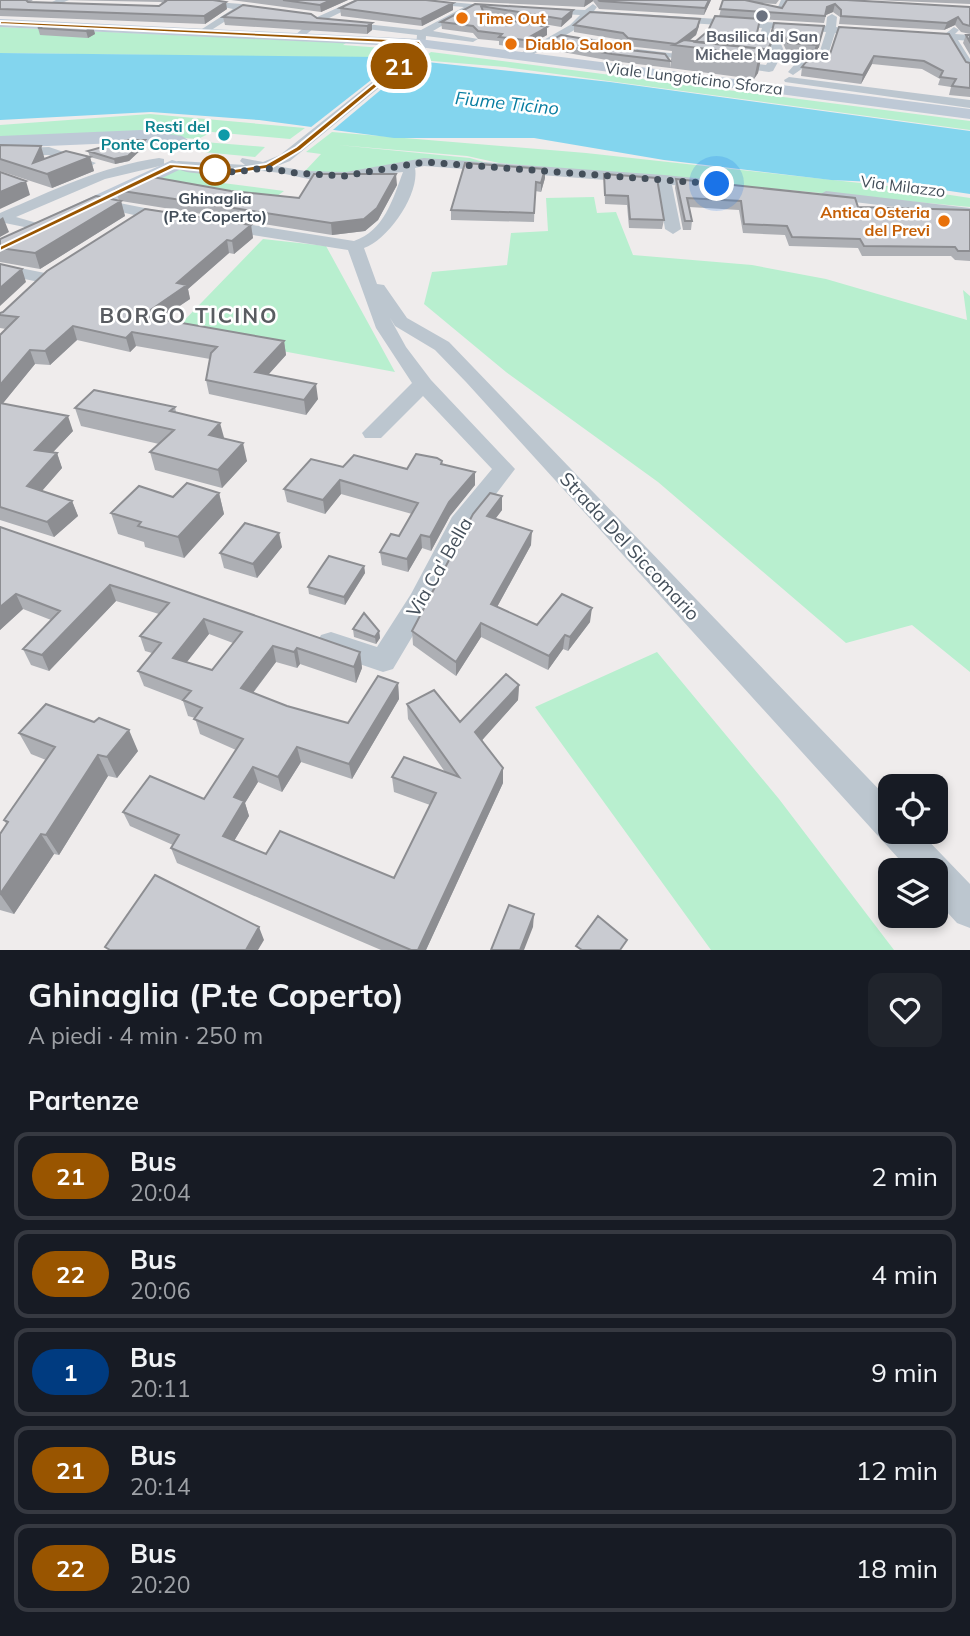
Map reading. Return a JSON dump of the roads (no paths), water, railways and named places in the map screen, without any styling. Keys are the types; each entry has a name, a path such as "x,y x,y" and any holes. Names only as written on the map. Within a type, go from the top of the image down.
{"main road":[{"name":"Viale Lungoticino Sforza","path":"0,23 419,42 759,86 791,77 970,114"},
{"path":"0,142 141,136 175,158 140,179 0,248"}],"street":[{"path":"65,0 47,4 79,5"},
{"path":"193,0 280,13"},
{"path":"299,36 318,20 362,0"},
{"path":"383,0 451,2 472,11"},
{"path":"525,55 562,32 600,0"},
{"path":"742,8 781,10 785,0"},
{"path":"791,77 822,59 825,54 832,17 824,6"},
{"path":"205,32 242,7"},
{"path":"175,158 234,172 265,168 293,152 419,42 472,11 510,8"},
{"path":"534,9 879,32"},
{"path":"43,24 58,16"},
{"path":"305,18 379,28 419,42 473,39"},
{"path":"124,27 139,19"},
{"path":"951,20 956,29 949,34 970,67"},
{"path":"759,86 775,58 778,46 762,43 768,24"},
{"path":"562,32 621,48 769,69 791,77 970,104"},
{"path":"915,34 970,38"},
{"path":"659,73 694,44"},
{"path":"775,58 791,77"},
{"path":"935,100 944,90 953,89"},
{"path":"0,153 49,151 118,172"},
{"path":"1,219 142,163 175,158 247,161 279,157 293,152"},
{"path":"265,168 279,157"},
{"path":"247,161 265,168 327,176 438,163 717,184"},
{"path":"94,202 145,214 355,246 380,233 397,209 410,171 405,167"},
{"path":"664,179 673,229"},
{"path":"31,188 54,196"},
{"name":"Via Milazzo","path":"808,193 970,212"},
{"path":"125,226 145,214"},
{"path":"1,219 39,228"},
{"name":"Via Ca' Bella","path":"303,634 383,661 421,600 461,523 504,469 423,384 386,330 370,297 366,272 355,246"},
{"path":"0,269 50,274"},
{"name":"Strada Del Siccomario","path":"366,272 401,322 442,346 878,811"},
{"path":"26,293 50,274"},
{"path":"373,433 423,384"},
{"path":"908,844 921,858"},
{"path":"948,887 970,910"}],"water":[{"name":"Fiume Ticino","path":"0,53 381,57 610,82 970,131 970,194 896,183 831,180 664,160 534,138 394,138 259,120 151,112 0,120"}],"place":[{"name":"Basilica di San Michele Maggiore","path":"762,16"},
{"name":"Time Out","path":"462,18"},
{"name":"Diablo Saloon","path":"511,44"},
{"name":"Resti del Ponte Coperto","path":"224,135"},
{"name":"Ghinaglia (P.te Coperto)","path":"215,170"},
{"name":"Antica Osteria del Previ","path":"944,221"}],"district":[{"name":"BORGO TICINO","path":"189,315"}]}
